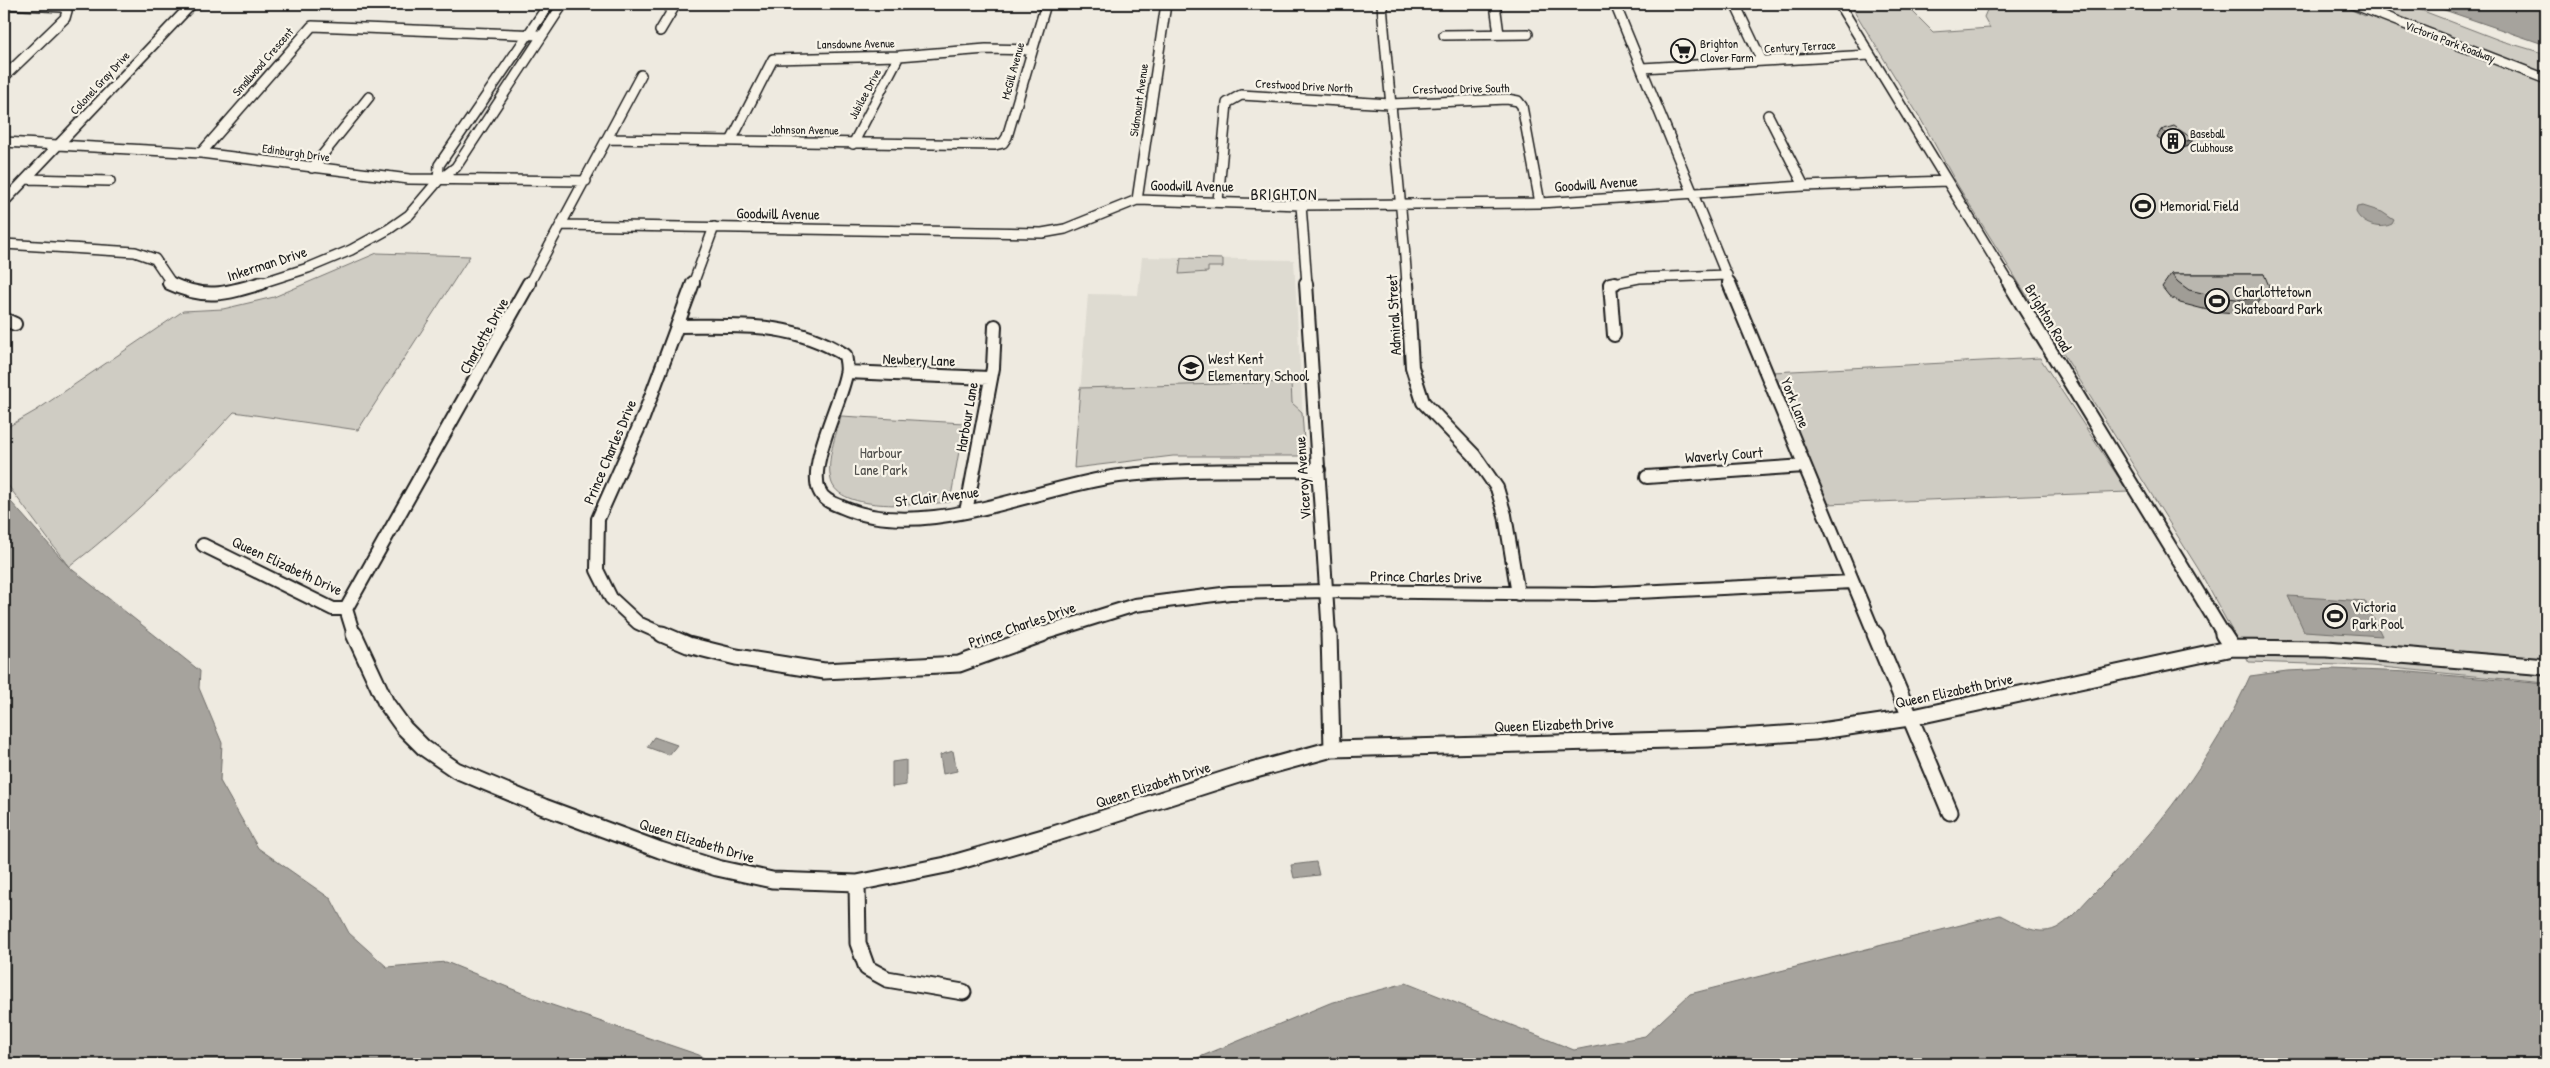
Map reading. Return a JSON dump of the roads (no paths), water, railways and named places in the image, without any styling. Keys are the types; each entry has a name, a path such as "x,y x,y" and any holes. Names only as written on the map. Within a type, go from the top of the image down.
{"street":[{"path":"4,4 63,7 67,11 65,18 4,77"},
{"name":"Colonel Gray Drive","path":"4,202 192,4"},
{"name":"Inkerman Drive","path":"438,180 440,165 549,4"},
{"name":"Inkerman Drive","path":"4,244 135,252 156,259 169,283 184,290 204,295 228,293 308,268 351,250 409,216 438,180 456,167 563,4"},
{"path":"660,31 676,4"},
{"name":"McGill Avenue","path":"1003,143 1008,138 1031,50 1046,4"},
{"name":"Sidmount Avenue","path":"1137,200 1166,4"},
{"name":"Admiral Street","path":"1382,4 1390,104 1402,205 1412,367 1423,402 1474,455 1497,488 1506,515 1518,594"},
{"path":"1495,4 1499,34"},
{"name":"York Lane","path":"1615,4 1728,275 1804,466 1950,812"},
{"path":"1734,4 1762,61"},
{"name":"Brighton Road","path":"1839,4 2229,643"},
{"name":"Victoria Park Roadway","path":"2353,4 2546,79"},
{"name":"Victoria Park Roadway","path":"2364,4 2546,74"},
{"name":"Smallwood Crescent","path":"200,153 312,26 542,35"},
{"path":"1444,35 1528,34"},
{"name":"Lansdowne Avenue","path":"731,141 773,59 900,56 954,51 1031,50"},
{"name":"Century Terrace","path":"1642,68 1870,55"},
{"name":"Jubilee Drive","path":"853,144 900,56"},
{"name":"Charlotte Drive","path":"346,609 562,225 641,74"},
{"name":"Crestwood Drive North","path":"1218,201 1227,102 1233,98 1241,95 1390,104"},
{"path":"312,168 369,98"},
{"name":"Crestwood Drive South","path":"1390,104 1506,99 1518,101 1522,106 1540,203"},
{"path":"1768,115 1804,186"},
{"name":"Johnson Avenue","path":"607,140 853,144 994,145 1003,143"},
{"name":"Edinburgh Drive","path":"4,142 200,153 379,177 438,180 586,181"},
{"path":"26,179 110,181"},
{"name":"Goodwill Avenue","path":"562,225 1042,233 1065,229 1137,200 1301,205 1540,203 1804,186 1947,181"},
{"name":"Viceroy Avenue","path":"1301,205 1318,470 1328,591 1332,749"},
{"name":"Prince Charles Drive","path":"714,227 643,418 598,519 596,546 597,570 611,598 638,623 688,645 736,657 824,670 897,669 959,664 1050,631 1136,605 1230,593 1328,591 1595,594 1853,582"},
{"path":"1614,336 1610,284 1639,278 1728,275"},
{"path":"4,319 15,324"},
{"path":"678,326 779,327 804,333 832,345 845,355 847,372"},
{"name":"Harbour Lane","path":"966,512 989,378 993,368 995,326"},
{"name":"St Clair Avenue","path":"847,372 817,470 819,491 827,502 842,509 876,518 905,519 966,512 1118,476 1166,472 1318,470"},
{"name":"Newbery Lane","path":"847,372 989,378"},
{"name":"Waverly Court","path":"1647,477 1804,466"},
{"name":"Queen Elizabeth Drive","path":"202,545 333,609 346,609 356,640 386,703 404,728 424,748 456,770 544,807 660,850 717,868 772,880 857,883 946,865 1054,834 1241,774 1332,749 1708,739 1814,732 1909,718 2229,643"},
{"path":"2229,643 2311,642 2546,660"},
{"path":"2229,643 2546,667"},
{"path":"857,883 858,942 867,968 888,979 963,992"}],"place":[{"name":"Brighton Clover Farm","path":"1683,51"},
{"name":"Baseball Clubhouse","path":"2173,141"},
{"name":"Memorial Field","path":"2143,206"},
{"name":"Charlottetown Skateboard Park","path":"2217,301"},
{"name":"West Kent Elementary School","path":"1191,368"},
{"name":"Victoria Park Pool","path":"2335,616"}],"district":[{"name":"BRIGHTON","path":"1284,194"}],"park label":[{"name":"Harbour Lane Park","path":"881,462"}]}
